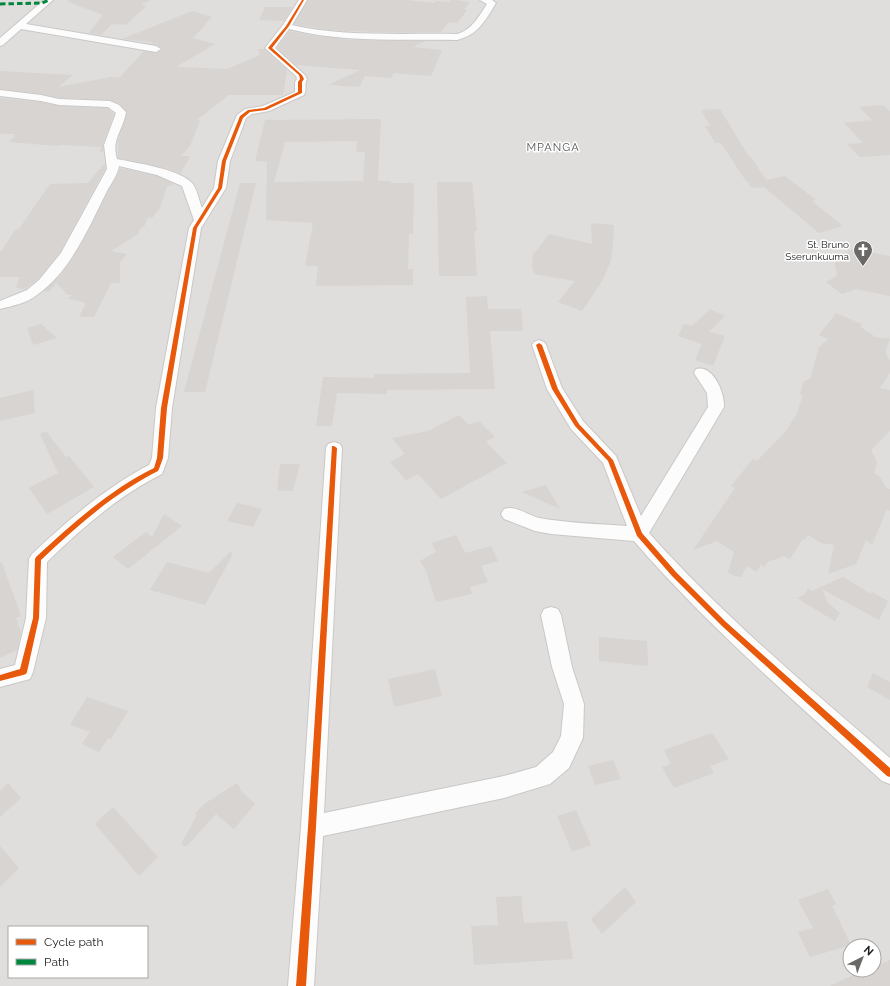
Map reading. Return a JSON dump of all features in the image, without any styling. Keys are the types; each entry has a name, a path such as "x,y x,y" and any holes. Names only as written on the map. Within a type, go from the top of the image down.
{"street":[{"path":"0,43 49,0"},
{"path":"0,678 23,672 36,618 38,559 76,523 106,499 130,483 156,469 160,458 164,408 195,228 220,188 224,161 241,117 249,111 265,109 300,93 300,82 302,79 300,75 270,48 287,26 303,0"},
{"path":"287,26 310,32 351,35 457,37 469,33 476,27 492,3 484,0"},
{"path":"20,26 156,49"},
{"path":"0,93 41,98 59,102 110,104 121,111 114,135 109,143 110,155 114,162 112,170 61,262 39,288 14,301 0,305"},
{"path":"114,162 159,173 167,173 187,184 200,220"},
{"path":"539,345 555,389 577,425 610,460 639,534 674,574 724,624 890,773"},
{"path":"639,534 716,407 718,398 714,389 701,373"},
{"path":"301,986 312,827 334,448"},
{"path":"510,514 535,524 551,527 639,534"},
{"path":"312,827 504,787 542,776 562,760 572,738 574,704 562,667 551,615"}],"shaded area":[{"path":"0,0 890,0 890,986 0,986"}],"building":[{"path":"68,0 150,0 141,5 146,6 126,25 112,24 101,35 89,33 103,15 68,2"},
{"path":"308,0 406,0 434,3 436,1 449,2 451,0 456,0 470,2 464,9 467,10 457,23 449,22 441,32 373,32 331,30 294,24"},
{"path":"265,7 292,7 284,21 259,20"},
{"path":"192,11 212,17 193,38 215,44 176,67 227,69 260,55 258,49 264,49 287,70 283,95 229,95 197,120 200,121 190,146 181,156 190,156 181,173 157,166 118,158 118,141 127,112 120,104 110,100 59,98 41,94 0,89 0,71 73,75 58,87 111,77 119,78 144,51 156,53 162,50 157,45 151,44 153,42 122,39"},
{"path":"290,31 351,40 425,41 413,47 442,50 431,76 394,73 391,78 365,76 359,87 328,85 360,70 296,65 277,48"},
{"path":"0,98 41,102 59,106 107,108 114,114 103,144 103,152 99,151 102,147 57,146 9,142 16,134 0,134"},
{"path":"883,105 890,111 890,155 860,157 847,144 863,143 844,123 872,120 859,107"},
{"path":"720,109 749,157 751,157 766,180 785,176 816,200 812,201 843,226 819,233 764,187 752,188 721,143 715,143 705,126 710,126 701,110"},
{"path":"381,119 378,181 391,181 391,183 414,183 413,234 409,234 408,269 413,269 413,285 316,286 318,266 305,266 313,223 266,220 267,162 255,161 265,120","holes":["357,141 356,152 365,152 363,181 274,182 285,142"]},
{"path":"105,163 105,169 60,252 38,279 25,289 16,288 20,277 0,277 0,253 16,229 19,229 50,184 88,183"},
{"path":"120,168 157,176 173,184 172,186 167,186 160,208 152,218 148,217 145,225 140,229 138,234 111,251 127,254 120,262 120,283 111,283 94,317 79,317 86,303 67,298 74,295 68,295 56,283 49,292 44,291 61,275 79,248"},
{"path":"437,182 472,182 477,231 474,231 477,276 439,276"},
{"path":"240,183 256,183 205,392 184,392"},
{"path":"591,223 614,225 613,243 611,261 602,281 582,311 558,302 575,281 534,274 532,267 533,255 549,234 592,244"},
{"name":"St. Bruno Sserunkuuma","path":"853,249 890,256 890,296 856,289 842,294 826,282 837,276 834,258"},
{"path":"487,296 488,309 521,309 523,331 490,331 495,389 387,390 387,394 337,393 332,426 316,426 323,377 374,378 374,374 470,373 466,297"},
{"path":"710,309 725,316 709,332 725,336 713,366 695,360 702,344 678,336 684,324 692,326"},
{"path":"836,313 862,324 860,327 872,334 874,337 890,339 885,352 890,361 890,373 880,388 890,390 890,431 871,450 877,462 874,473 880,477 886,488 890,489 890,511 887,509 872,545 866,540 856,564 828,574 834,545 821,543 808,535 805,540 803,539 790,559 784,556 768,562 764,567 761,565 756,572 747,566 741,577 734,576 728,572 734,552 717,541 693,550 735,488 731,486 753,459 757,461 786,431 797,413 803,395 800,394 804,381 810,379 819,347 828,339 819,335"},
{"path":"41,324 57,338 33,345 27,328"},
{"path":"33,390 35,413 0,421 0,398"},
{"path":"459,415 469,425 479,421 495,437 486,442 507,463 441,499 418,474 406,480 390,462 405,454 392,438 428,431"},
{"path":"46,431 66,457 69,456 94,487 47,514 29,488 58,473 40,434"},
{"path":"280,464 300,464 293,491 277,490"},
{"path":"546,485 560,509 522,492"},
{"path":"237,503 262,509 253,527 227,521"},
{"path":"164,514 182,526 128,569 113,557 146,532 152,537"},
{"path":"456,535 465,553 491,546 498,561 481,566 488,582 470,587 472,594 436,602 426,571 420,561 436,552 432,543"},
{"path":"230,552 233,554 205,605 150,590 167,562 209,573"},
{"path":"0,563 2,563 21,616 16,618 21,632 17,650 0,658"},
{"path":"843,577 871,594 872,592 888,601 879,620 822,589 828,603 840,613 835,621 836,622 797,598 804,595 808,588 812,591"},
{"path":"599,637 647,641 648,666 599,661"},
{"path":"435,669 442,696 394,707 388,679"},
{"path":"873,673 890,682 890,700 867,687"},
{"path":"87,697 128,711 111,739 108,738 99,752 82,744 90,732 70,725"},
{"path":"712,733 729,759 710,766 714,773 674,788 662,767 671,764 664,750"},
{"path":"613,760 621,779 595,785 588,766"},
{"path":"8,783 21,798 0,817 0,791"},
{"path":"237,783 242,792 255,804 234,829 216,814 186,847 181,844 197,815 195,814 204,804"},
{"path":"113,807 158,857 139,876 95,824"},
{"path":"576,810 591,845 572,852 557,816"},
{"path":"0,846 19,868 0,887"},
{"path":"625,887 636,902 602,934 591,919"},
{"path":"828,889 836,904 832,906 848,938 842,938 842,948 810,957 798,932 813,928 798,900"},
{"path":"521,896 524,923 567,921 573,959 474,965 471,926 498,925 496,897"},
{"path":"890,960 890,986 830,986 847,978 882,978 882,964"}],"marked path":[{"path":"0,4 42,3 49,0"}],"cycle path":[{"path":"0,678 23,672 36,618 38,559 79,521 108,498 156,469 160,458 164,408 195,228 220,188 224,161 241,117 249,111 265,109 300,93 300,82 302,79 300,75 270,48 287,26 303,0"},
{"path":"539,345 555,389 577,425 610,460 639,534 674,574 724,624 890,773"},
{"path":"301,986 312,827 334,448"}],"place":[{"name":"St. Bruno Sserunkuuma","path":"863,267"}],"district":[{"name":"MPANGA","path":"553,147"}]}
